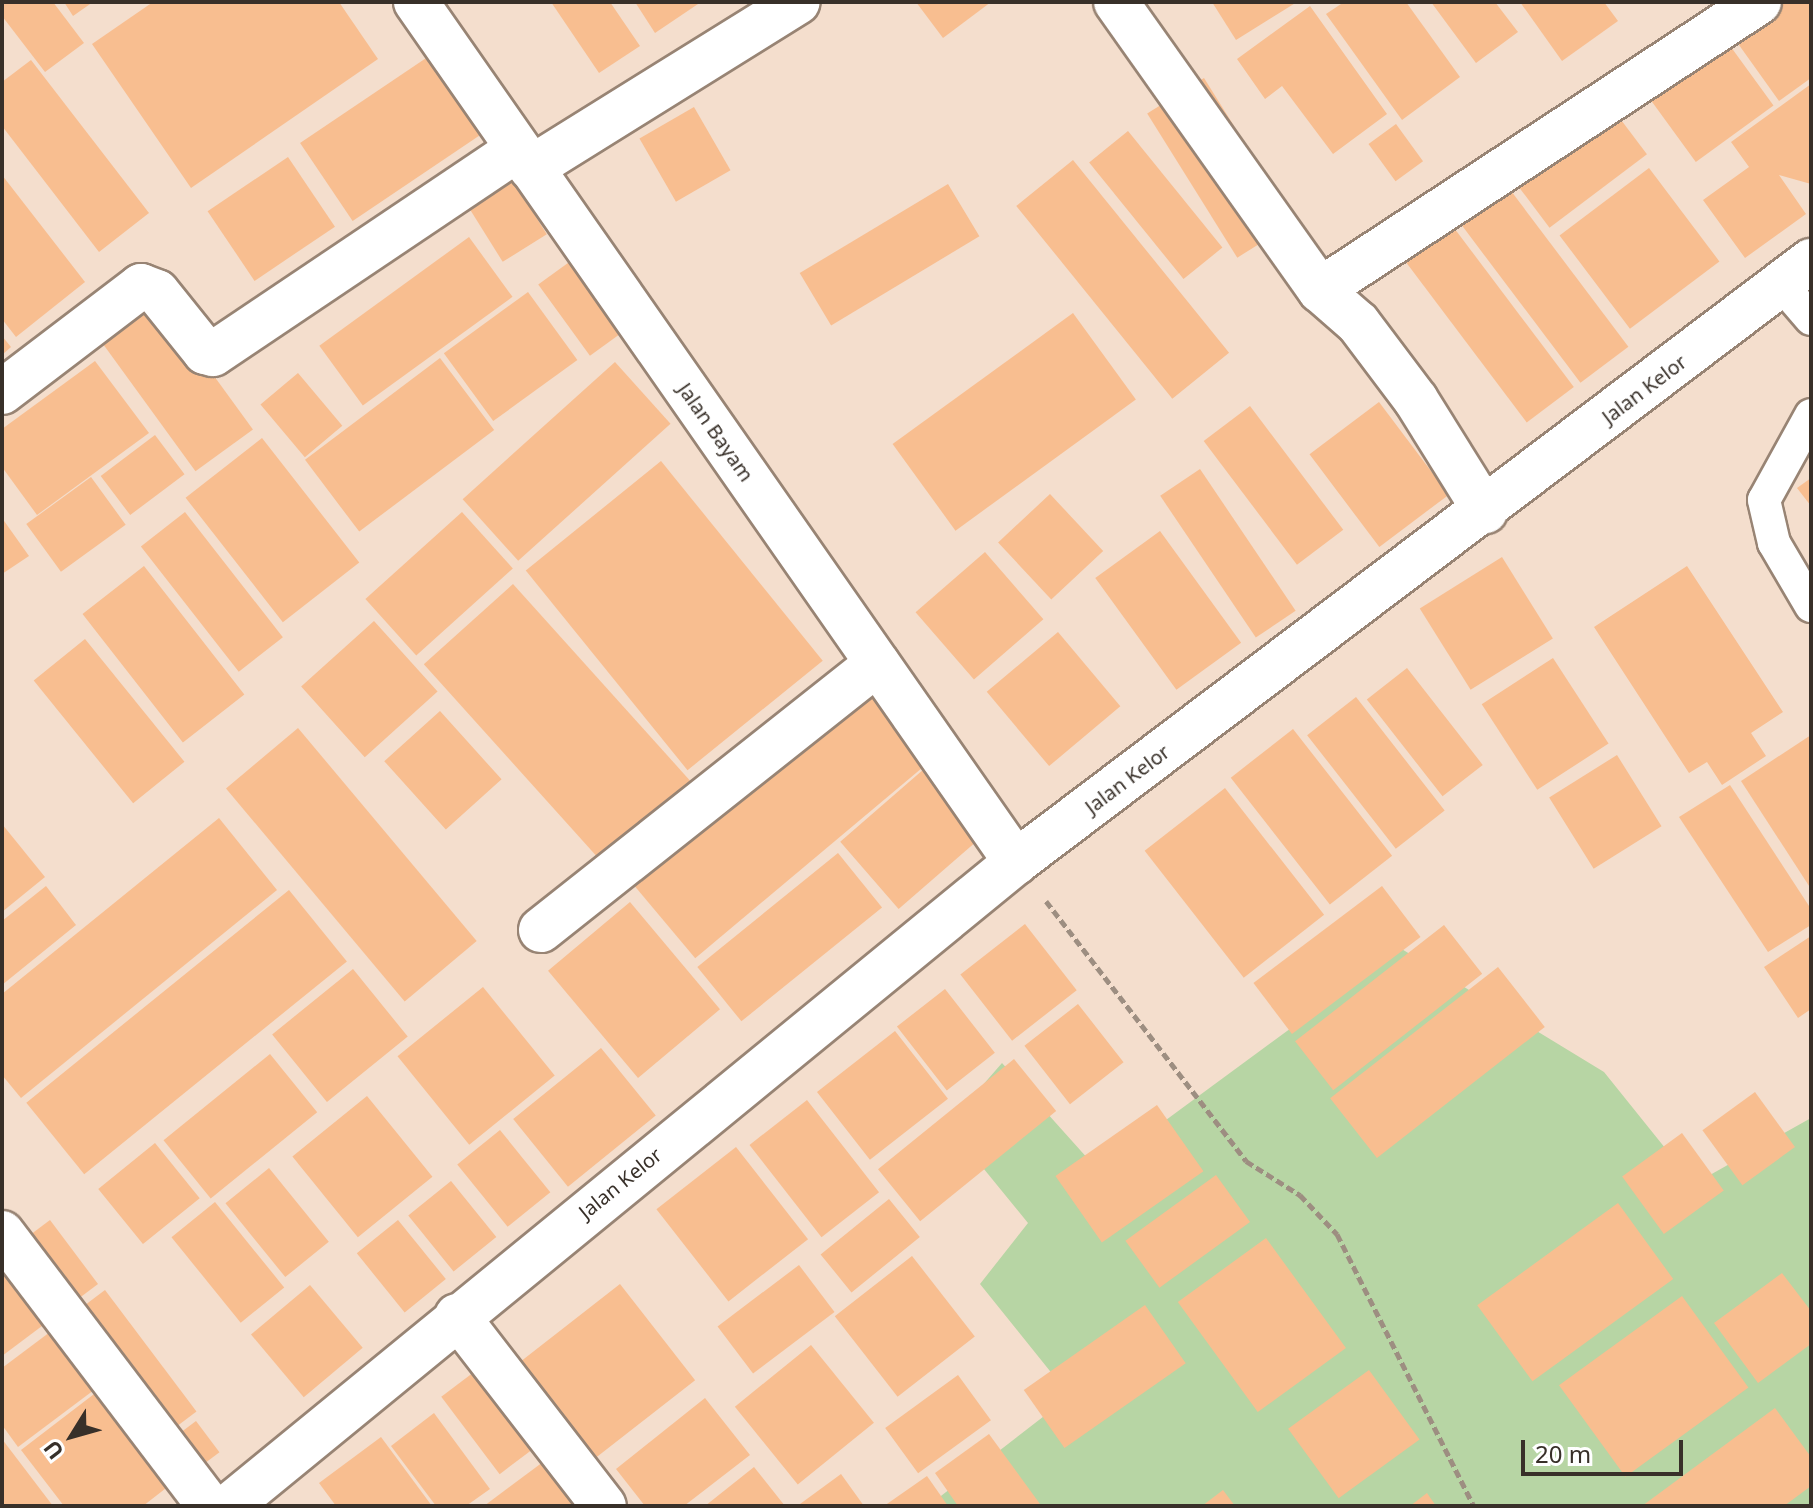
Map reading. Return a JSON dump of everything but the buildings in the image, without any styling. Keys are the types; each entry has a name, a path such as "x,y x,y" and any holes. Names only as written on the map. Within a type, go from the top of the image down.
{"street":[{"name":"Jalan Bayam","path":"416,2 1016,862"},
{"path":"2,392 141,286 157,292 205,352 213,354 524,159 798,2"},
{"path":"1116,2 1320,290 1358,323 1416,400 1485,511"},
{"path":"1320,290 1759,2"},
{"name":"Jalan Kelor","path":"229,1506 457,1316 1016,862 1485,511 1796,273"},
{"path":"541,930 877,664"},
{"path":"2,1233 209,1506"},
{"path":"457,1316 604,1506"}],"lane":[{"path":"1796,273 1811,319"},
{"path":"1811,415 1764,500 1774,543 1811,606"}],"path":[{"path":"1016,862 1246,1161 1300,1195 1337,1234 1474,1506"}],"green space":[{"path":"1400,948 1604,1072 1694,1184 1811,1118 1811,1506 928,1506 1070,1396 980,1284 1028,1223 948,1125 1002,1063 1098,1170"}]}
